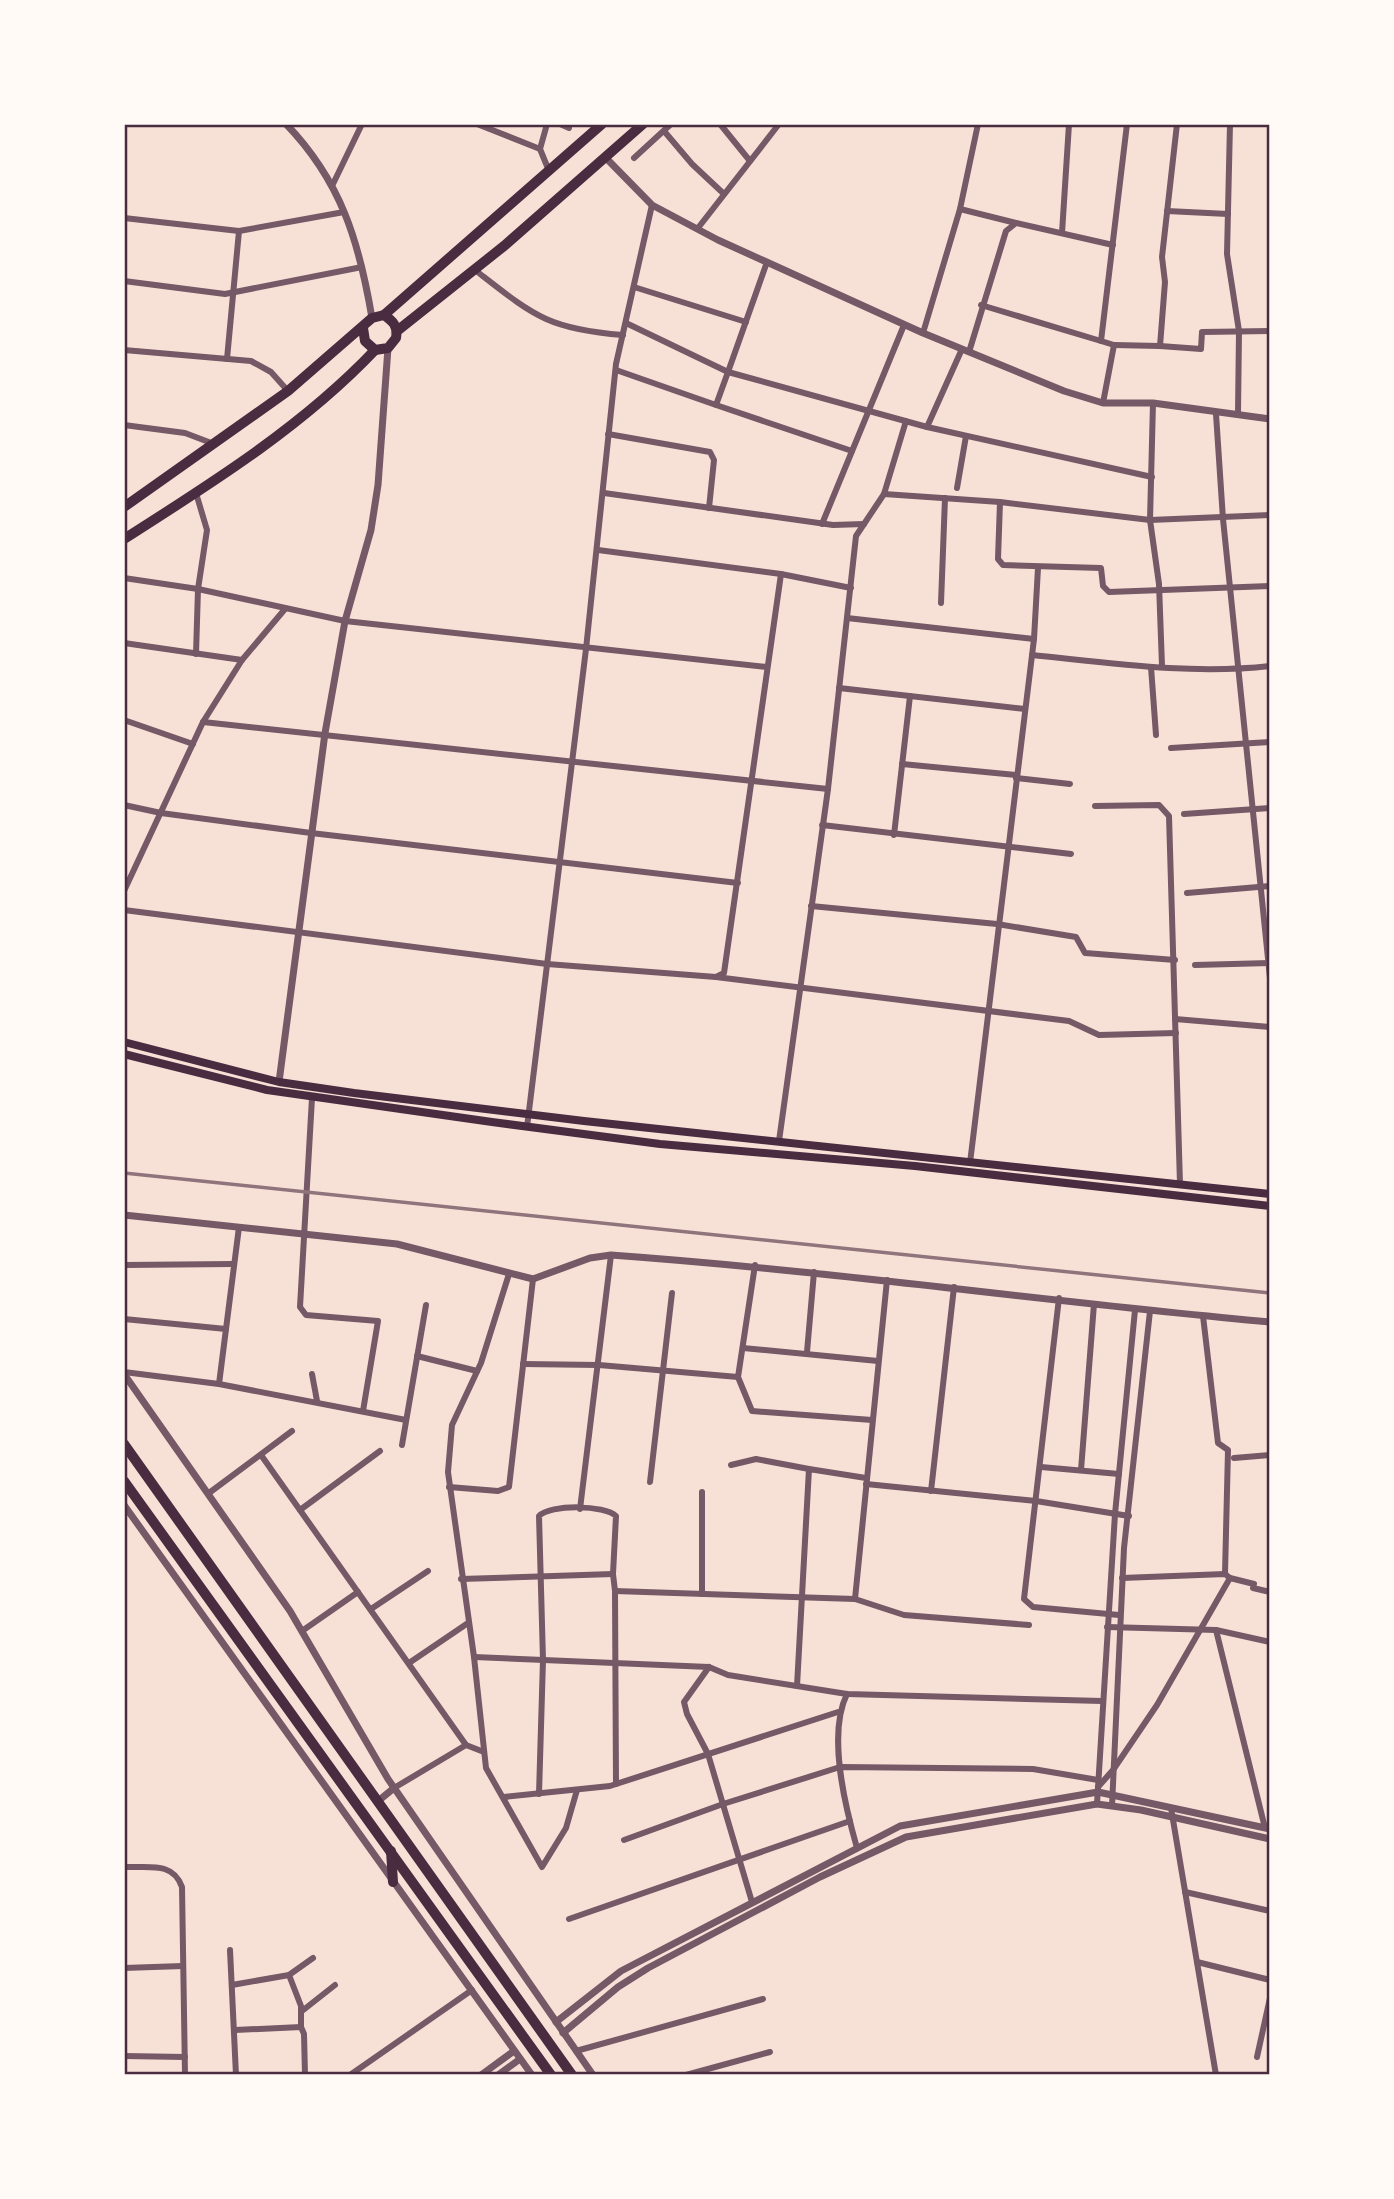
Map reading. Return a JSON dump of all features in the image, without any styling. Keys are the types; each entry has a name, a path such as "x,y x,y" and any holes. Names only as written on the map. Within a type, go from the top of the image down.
{"highway":[{"path":"124,507 288,391 372,318 384,315 602,124"},
{"path":"124,538 196,493 312,409 375,351 393,344 397,331 475,270 643,124"},
{"path":"384,315 391,320 397,331"},
{"path":"363,328 365,341 375,351"},
{"path":"124,1444 572,2075"},
{"path":"124,1481 551,2075"},
{"path":"391,1851 393,1882"}],"main road":[{"path":"124,1042 279,1082 528,1114 1270,1194"},
{"path":"124,1054 267,1090 527,1127 660,1144 939,1169 1270,1206"}],"street":[{"path":"286,124 333,184 362,267 372,318"},
{"path":"333,184 362,124"},
{"path":"477,124 540,149"},
{"path":"547,124 540,149 549,171"},
{"path":"560,124 569,128"},
{"path":"634,158 671,124"},
{"path":"720,124 750,161"},
{"path":"698,228 779,124"},
{"path":"923,333 960,209 978,124"},
{"path":"1062,233 1069,124"},
{"path":"1101,341 1127,124"},
{"path":"1160,346 1165,282 1161,257 1177,124"},
{"path":"1230,124 1227,254 1238,331 1238,413"},
{"path":"664,131 692,164 724,194"},
{"path":"606,157 652,205 766,262 904,325 1064,391 1103,403 1153,403 1216,414 1238,413 1270,419"},
{"path":"527,1127 598,550 615,370 652,205"},
{"path":"960,209 1114,245"},
{"path":"1167,211 1228,214"},
{"path":"124,218 239,231 344,212"},
{"path":"928,427 966,351 1006,231 1016,223"},
{"path":"227,359 239,231"},
{"path":"716,405 766,262"},
{"path":"124,281 233,293 362,267"},
{"path":"475,270 535,315 553,324 580,332 623,335"},
{"path":"634,287 746,322"},
{"path":"981,305 1114,345 1201,349 1202,332 1270,331"},
{"path":"626,323 728,372 866,412 1152,477"},
{"path":"822,524 904,325"},
{"path":"1103,403 1114,345"},
{"path":"279,1082 325,733 345,621 374,510 388,348"},
{"path":"124,349 261,365 288,391"},
{"path":"615,370 852,451"},
{"path":"1153,403 1150,520 1159,588 1162,666"},
{"path":"1216,414 1223,519 1233,589 1253,808 1266,887 1270,978"},
{"path":"779,1141 828,789 856,537 884,494 906,421"},
{"path":"124,425 185,433 214,444"},
{"path":"608,434 710,452 714,460 709,508"},
{"path":"957,488 967,436"},
{"path":"196,493 207,530 198,589 196,654"},
{"path":"604,493 822,524 864,524"},
{"path":"884,494 1000,502 1150,520 1270,515"},
{"path":"941,603 946,498"},
{"path":"1000,502 1000,563 1038,568 1101,568 1103,586 1109,592 1159,588 1233,589 1270,586"},
{"path":"598,550 781,574 851,588"},
{"path":"970,1163 997,924 1034,639 1038,568"},
{"path":"716,977 724,973 727,962 781,574"},
{"path":"124,578 198,589 345,621 768,667"},
{"path":"124,891 203,722 242,660 285,609"},
{"path":"847,618 1034,639"},
{"path":"124,643 242,660"},
{"path":"1032,656 1151,667 1240,670 1270,666"},
{"path":"1151,667 1156,735"},
{"path":"839,688 1025,709"},
{"path":"894,835 911,696"},
{"path":"124,720 193,744"},
{"path":"203,722 828,789"},
{"path":"1171,748 1270,742"},
{"path":"902,764 1070,784"},
{"path":"124,805 161,813 311,833 560,860 738,883"},
{"path":"1095,806 1159,805 1169,816 1176,960 1180,1184"},
{"path":"1184,814 1270,808"},
{"path":"822,825 1072,854"},
{"path":"1187,893 1266,887"},
{"path":"811,906 997,924 1076,937 1084,953 1176,960"},
{"path":"124,910 547,964 716,977 800,990 988,1010 1069,1021 1099,1035 1176,1033"},
{"path":"1195,965 1269,963"},
{"path":"1175,1019 1270,1027"},
{"path":"312,1098 302,1232 300,1307 302,1314 378,1321 363,1411"},
{"path":"124,1215 404,1245 533,1279 590,1258 611,1255 755,1265 1059,1298 1135,1310 1270,1322"},
{"path":"219,1384 239,1227"},
{"path":"580,1509 611,1255"},
{"path":"124,1265 233,1264"},
{"path":"755,1265 738,1377 752,1411 872,1420"},
{"path":"807,1352 814,1272"},
{"path":"509,1274 477,1371 449,1434 449,1487 461,1579 474,1657 486,1768 542,1867 566,1828 577,1790"},
{"path":"449,1487 498,1491 509,1487 533,1279"},
{"path":"855,1599 887,1280"},
{"path":"931,1491 954,1287"},
{"path":"650,1482 665,1372 672,1293"},
{"path":"1059,1298 1024,1599 1027,1604 1119,1615"},
{"path":"1081,1470 1094,1304"},
{"path":"402,1445 426,1305"},
{"path":"1097,1804 1101,1702 1115,1514 1135,1310"},
{"path":"1112,1806 1119,1615 1150,1311"},
{"path":"556,2022 621,1971 900,1826 1098,1787 1113,1770 1157,1704 1228,1576 1228,1450 1218,1443 1203,1316"},
{"path":"124,1319 226,1329"},
{"path":"743,1348 807,1352 878,1361"},
{"path":"417,1356 477,1371"},
{"path":"523,1364 599,1365 738,1377"},
{"path":"124,1373 219,1384 406,1420"},
{"path":"124,1373 302,1631 394,1788 593,2075"},
{"path":"312,1374 317,1401"},
{"path":"209,1493 292,1431"},
{"path":"300,1510 380,1451"},
{"path":"261,1455 466,1745 484,1752"},
{"path":"1234,1458 1270,1455"},
{"path":"731,1465 756,1459 931,1491 1036,1502 1129,1516"},
{"path":"1041,1468 1119,1474"},
{"path":"797,1686 809,1469"},
{"path":"702,1492 702,1594"},
{"path":"124,1505 532,2075"},
{"path":"539,1794 543,1660 539,1516 551,1508 605,1511 616,1517 612,1574 615,1591 616,1784"},
{"path":"371,1609 428,1571"},
{"path":"461,1579 612,1574"},
{"path":"1122,1578 1228,1576 1270,1592"},
{"path":"615,1591 855,1599 904,1615 1029,1625"},
{"path":"302,1631 358,1592"},
{"path":"409,1664 468,1623"},
{"path":"1107,1627 1216,1630 1270,1642"},
{"path":"563,2033 618,1987 648,1968 820,1877 900,1839 1097,1804 1171,1812 1267,1829 1216,1630"},
{"path":"474,1657 709,1667 729,1675 847,1694 1101,1702"},
{"path":"709,1667 684,1702 687,1714 708,1754 752,1902"},
{"path":"847,1694 838,1712 841,1767 857,1847"},
{"path":"504,1797 616,1784 838,1712"},
{"path":"377,1801 466,1745"},
{"path":"624,1840 723,1804 841,1767 1033,1769 1098,1787 1112,1796 1270,1839"},
{"path":"1171,1812 1216,2075"},
{"path":"355,1829 368,1820"},
{"path":"569,1919 850,1821"},
{"path":"124,1867 170,1868 176,1873 182,1893 185,2075"},
{"path":"1185,1892 1270,1911"},
{"path":"230,1950 236,2075"},
{"path":"232,1985 289,1975 313,1958"},
{"path":"1197,1962 1270,1980"},
{"path":"124,1968 183,1966"},
{"path":"289,1975 302,2011 305,2075"},
{"path":"302,2011 335,1985"},
{"path":"350,2075 471,1990"},
{"path":"1257,2057 1270,1998"},
{"path":"576,2051 763,1999"},
{"path":"235,2030 301,2027"},
{"path":"481,2075 514,2051"},
{"path":"686,2075 770,2052"},
{"path":"124,2056 185,2057"},
{"path":"498,2075 520,2059"}],"railway":[{"path":"124,1173 1270,1293"}]}
